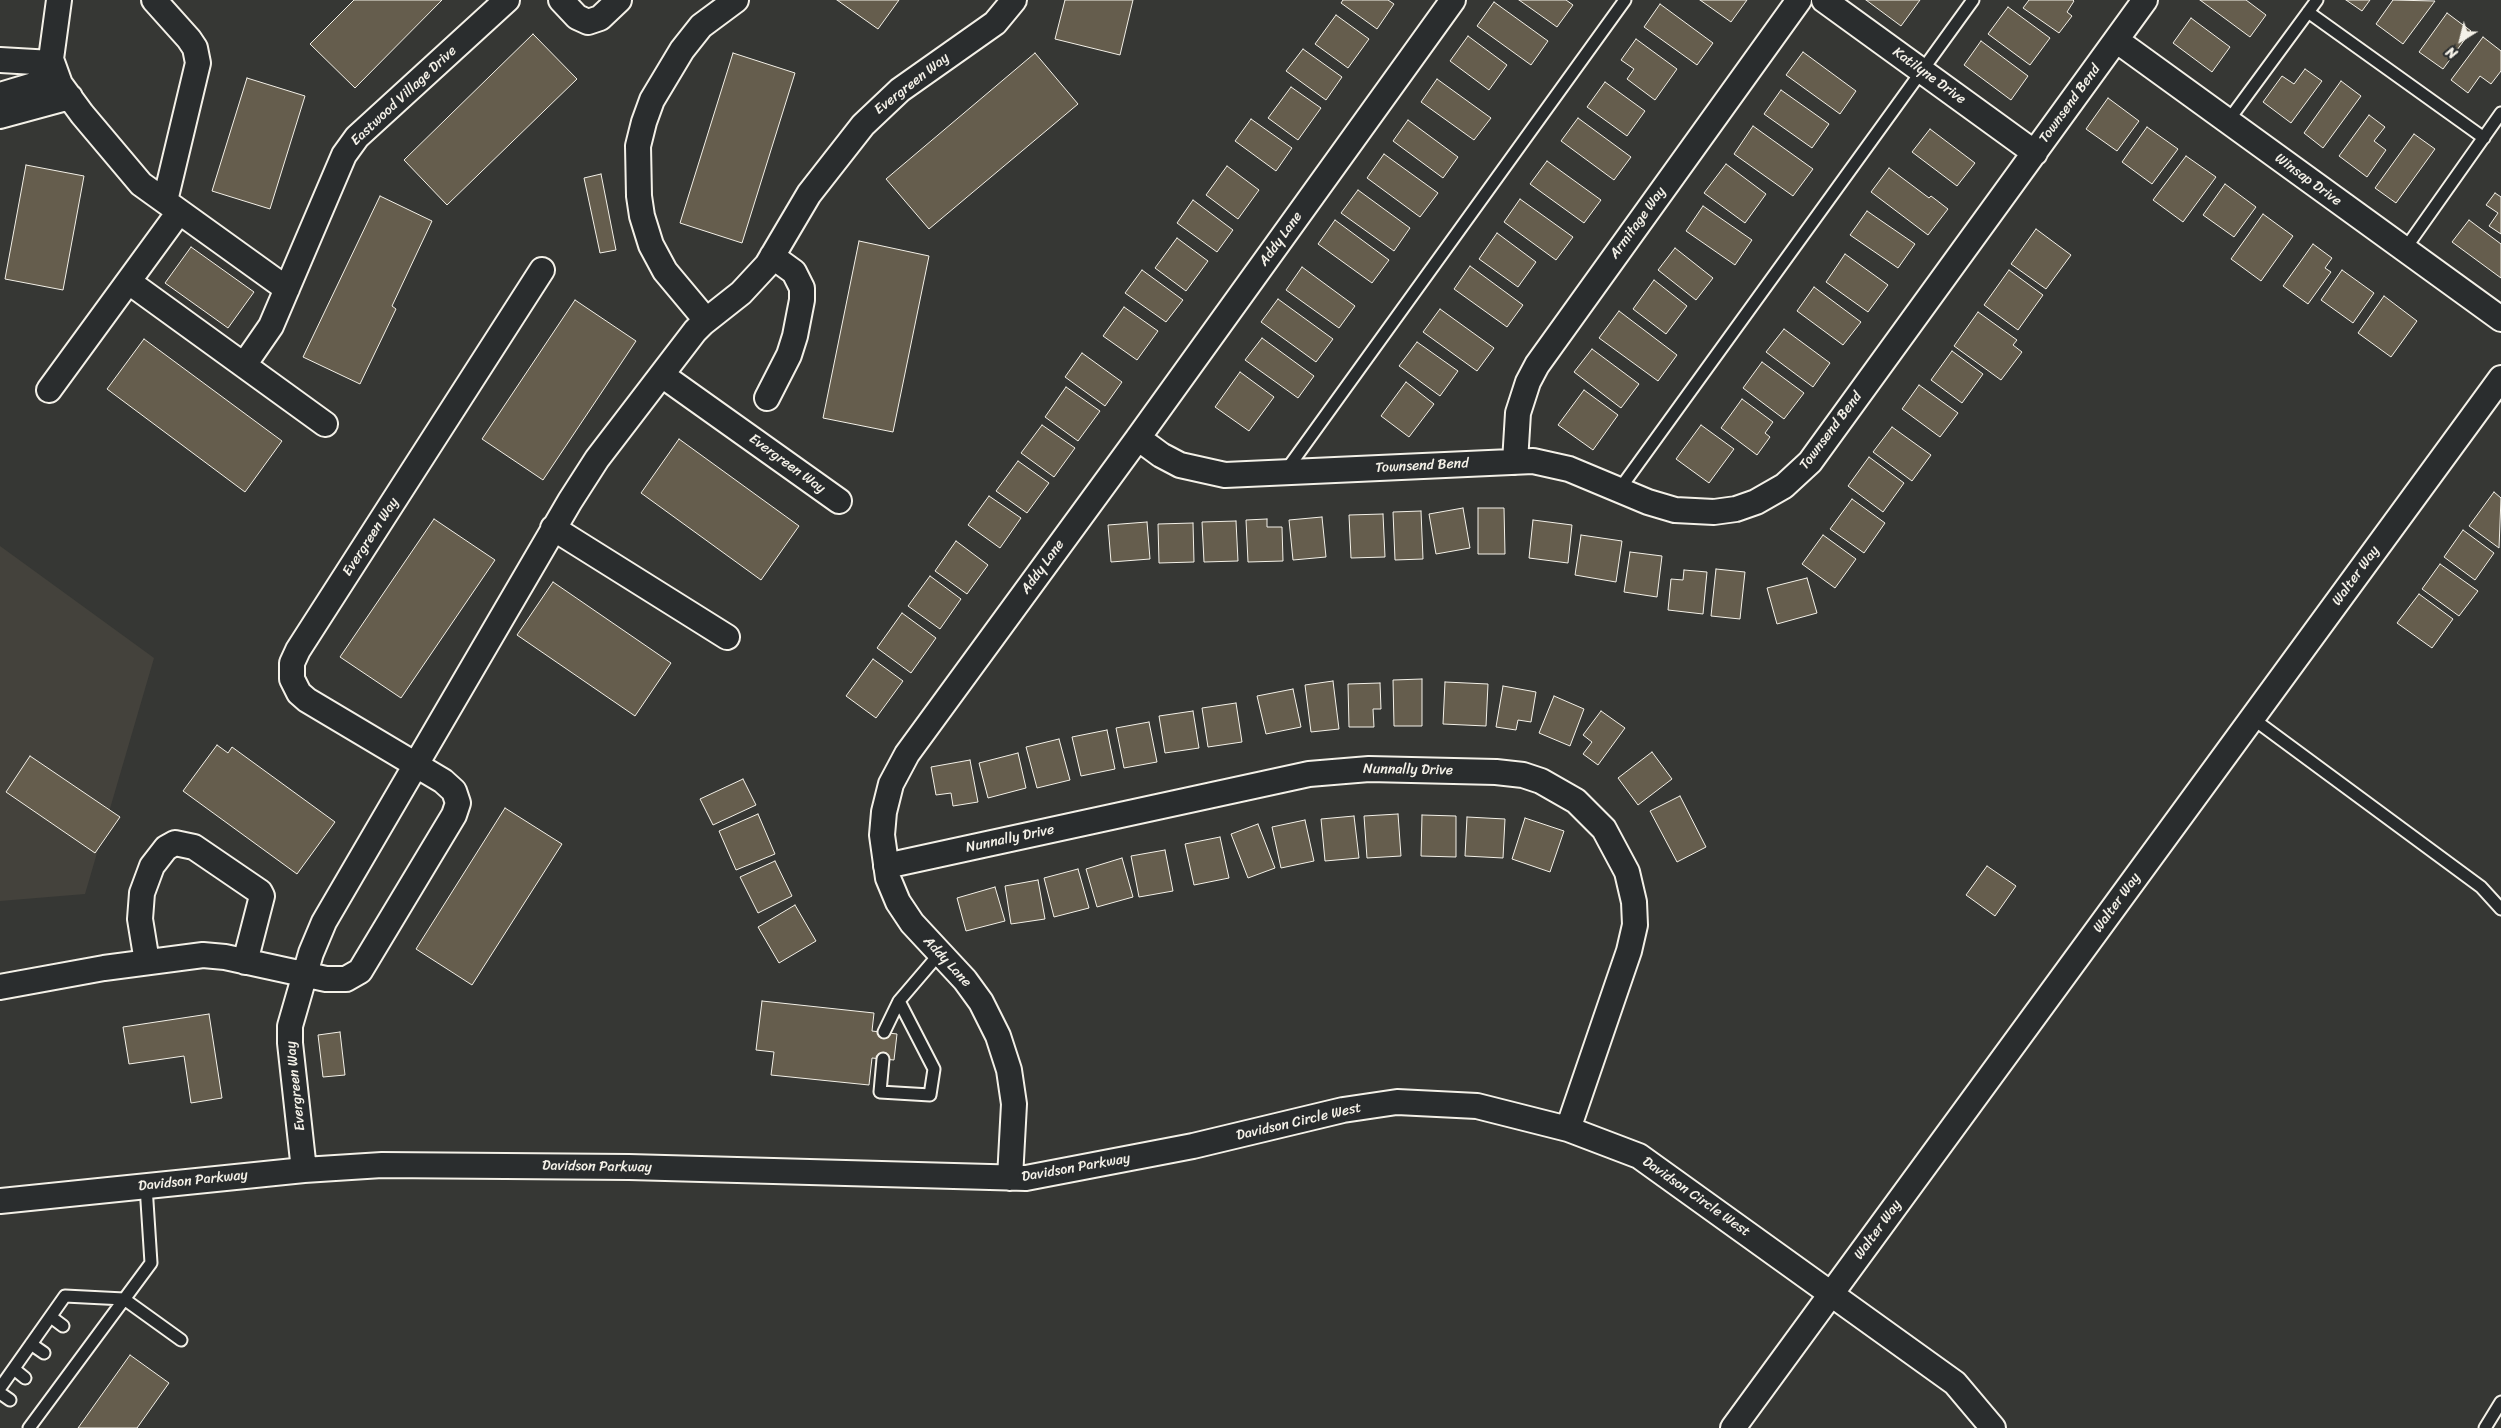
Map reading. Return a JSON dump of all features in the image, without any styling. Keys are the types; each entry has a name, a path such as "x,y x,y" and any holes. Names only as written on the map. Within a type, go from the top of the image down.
{"street":[{"path":"59,0 51,48 55,70 70,97 131,174 287,290"},
{"path":"49,390 128,282 172,206 198,63 195,48 189,39 154,0"},
{"name":"Eastwood Village Drive","path":"244,365 270,326 287,290 339,164 349,147 364,131 508,0"},
{"path":"561,0 577,16 588,22 600,18 619,0"},
{"path":"706,320 665,270 652,245 642,216 639,196 638,146 652,100 682,50 701,26 736,0"},
{"name":"Evergreen Way","path":"304,1170 290,1043 290,1026 304,974 324,922 553,528 598,459 695,331 741,293 772,256 814,187 862,125 900,90 995,23 1014,0"},
{"name":"Addy Lane","path":"1010,1178 1014,1104 1002,1047 981,1002 956,969 919,932 904,912 893,890 886,866 882,835 886,801 891,784 906,754 1138,438 1453,0"},
{"name":"Armitage Way","path":"1515,462 1518,413 1528,382 1536,365 1799,0"},
{"name":"Katilyne Drive","path":"1824,0 2035,153"},
{"name":"Townsend Bend","path":"1138,438 1170,460 1202,471 1236,476 1515,462 1552,464 1666,508 1692,512 1714,512 1736,509 1756,502 1789,482 1810,462 2145,0"},
{"name":"Winsap Drive","path":"2116,40 2501,319"},
{"path":"0,60 55,70"},
{"path":"0,95 55,70"},
{"path":"0,116 70,97"},
{"path":"767,398 789,355 802,300 802,288 794,272 772,256"},
{"name":"Evergreen Way","path":"0,987 147,962 202,955 326,979 346,979 360,970 458,808 457,796 449,786 415,764 307,700 299,693 292,679 292,663 298,650 542,270"},
{"path":"128,282 325,424"},
{"name":"Evergreen Way","path":"662,375 839,501"},
{"name":"Walter Way","path":"1733,1428 2501,378"},
{"path":"553,528 727,637"},
{"name":"Nunnally Drive","path":"886,866 1309,774 1369,769 1500,772 1541,781 1576,801 1604,830 1627,872 1634,902 1635,924 1630,951 1568,1129"},
{"path":"147,962 140,920 142,893 152,866 166,848 175,844 194,847 262,896 245,962"},
{"name":"Davidson Circle West","path":"1193,1146 1343,1110 1397,1102 1477,1106 1568,1129 1639,1156 1956,1383 1994,1428"},
{"name":"Davidson Parkway","path":"0,1201 304,1170 382,1165 619,1166 1010,1178 1050,1174 1193,1146"}],"lane":[{"path":"1284,474 1625,0"},
{"path":"1619,490 1973,0"},
{"path":"2228,121 2317,0"},
{"path":"2308,12 2484,138"},
{"path":"2405,249 2501,113"},
{"path":"2252,718 2481,887 2501,909"},
{"path":"884,1032 899,1001 940,953"},
{"path":"882,1059 880,1092 930,1095 934,1070 899,1001"},
{"path":"31,1420 86,1343 124,1299 151,1263 146,1186"},
{"path":"0,1388 65,1296 124,1299 180,1340"},
{"path":"51,1317 63,1326"},
{"path":"31,1344 44,1353"},
{"path":"14,1369 25,1378"},
{"path":"0,1393 10,1400"},
{"path":"2485,1428 2501,1402"}],"shaded area":[{"path":"0,546 154,658 85,894 0,901"}],"building":[{"path":"354,0 442,0 355,88 310,44"},
{"path":"837,0 899,0 878,29"},
{"path":"1065,0 1133,0 1120,55 1055,39"},
{"path":"1343,0 1388,0 1394,4 1377,29 1341,3"},
{"path":"1519,0 1566,0 1573,5 1557,27"},
{"path":"1700,0 1747,0 1731,22"},
{"path":"1866,0 1920,0 1901,26"},
{"path":"2029,0 2073,0 2067,12 2072,16 2059,33 2023,8"},
{"path":"2200,0 2246,0 2266,15 2250,37"},
{"path":"2346,0 2370,0 2362,11"},
{"path":"2393,0 2435,1 2403,44 2376,24"},
{"path":"1494,2 1548,41 1531,65 1477,26"},
{"path":"1660,4 1713,43 1697,65 1644,27"},
{"path":"2008,7 2050,38 2030,65 1988,34"},
{"path":"2447,13 2471,31 2443,69 2419,52"},
{"path":"1336,15 1369,39 1348,68 1315,44"},
{"path":"2191,18 2230,47 2212,72 2173,43"},
{"path":"533,34 577,79 447,205 404,160"},
{"path":"1468,36 1507,65 1489,90 1450,61"},
{"path":"2483,37 2501,51 2501,71 2491,84 2480,76 2468,93 2451,80"},
{"path":"1636,39 1677,69 1655,100 1627,79 1634,69 1621,60"},
{"path":"1981,41 2028,76 2011,100 1964,65"},
{"path":"1303,49 1342,77 1326,100 1286,71"},
{"path":"1803,52 1856,91 1840,114 1786,75"},
{"path":"733,53 795,73 742,243 680,223"},
{"path":"1035,53 1078,104 929,229 886,179"},
{"path":"2305,69 2322,81 2291,123 2263,102 2282,76 2294,84"},
{"path":"247,78 305,96 270,209 212,191"},
{"path":"1437,79 1491,118 1474,140 1421,102"},
{"path":"2341,81 2361,96 2323,148 2304,133"},
{"path":"1605,82 1645,111 1627,136 1587,107"},
{"path":"1291,87 1321,108 1298,140 1268,118"},
{"path":"1781,90 1829,124 1812,148 1764,114"},
{"path":"2108,98 2139,121 2117,151 2086,129"},
{"path":"2369,115 2385,127 2374,141 2386,150 2367,177 2339,156"},
{"path":"1578,118 1631,157 1614,180 1561,141"},
{"path":"1251,119 1292,148 1276,171 1235,141"},
{"path":"1408,120 1458,157 1443,178 1393,141"},
{"path":"1753,126 1813,169 1793,196 1734,154"},
{"path":"2147,127 2178,149 2152,184 2122,162"},
{"path":"1930,129 1975,163 1957,186 1912,152"},
{"path":"2414,134 2435,149 2396,203 2375,188"},
{"path":"1384,154 1438,193 1420,217 1367,178"},
{"path":"2186,156 2216,177 2183,222 2153,200"},
{"path":"1547,161 1601,200 1584,223 1530,184"},
{"path":"1726,164 1766,194 1745,223 1704,193"},
{"path":"26,165 84,176 63,290 5,279"},
{"path":"1227,166 1259,190 1238,219 1206,195"},
{"path":"1889,168 1929,198 1931,196 1948,209 1928,235 1871,192"},
{"path":"601,174 616,250 600,253 584,178"},
{"path":"2225,184 2256,207 2234,237 2203,215"},
{"path":"1358,190 1410,228 1394,251 1341,213"},
{"path":"2495,193 2501,197 2501,234 2489,226 2498,213 2486,205"},
{"path":"380,196 432,221 392,306 396,309 360,384 303,357"},
{"path":"1520,199 1573,237 1556,260 1504,222"},
{"path":"1193,200 1233,230 1217,252 1177,223"},
{"path":"1703,206 1752,240 1735,265 1686,231"},
{"path":"1867,211 1915,244 1898,268 1850,235"},
{"path":"2263,214 2293,236 2261,281 2231,259"},
{"path":"1335,220 1389,260 1372,283 1318,244"},
{"path":"2469,220 2501,244 2501,278 2452,242"},
{"path":"2036,229 2071,255 2046,289 2011,264"},
{"path":"1497,233 1536,262 1518,287 1479,259"},
{"path":"1177,238 1208,261 1186,291 1155,268"},
{"path":"859,241 929,256 893,432 823,418"},
{"path":"2313,244 2332,258 2325,268 2331,272 2308,304 2283,286"},
{"path":"191,247 254,292 228,328 165,283"},
{"path":"1675,248 1713,278 1696,300 1658,270"},
{"path":"1845,254 1888,285 1868,312 1826,282"},
{"path":"1470,266 1523,305 1507,327 1454,289"},
{"path":"1302,267 1355,306 1339,328 1286,290"},
{"path":"1142,270 1183,300 1166,322 1125,293"},
{"path":"2009,270 2043,295 2018,330 1984,305"},
{"path":"2342,270 2374,293 2353,323 2321,300"},
{"path":"1654,280 1687,306 1666,334 1633,309"},
{"path":"1814,287 1861,322 1843,345 1797,311"},
{"path":"2384,296 2417,321 2391,357 2358,333"},
{"path":"1278,299 1333,339 1316,362 1261,322"},
{"path":"575,300 636,341 543,480 482,439"},
{"path":"1124,307 1158,331 1137,360 1103,336"},
{"path":"1440,309 1494,348 1477,371 1423,332"},
{"path":"1619,311 1677,355 1658,381 1599,338"},
{"path":"1978,312 2017,340 2013,345 2022,352 2001,380 1954,346"},
{"path":"1784,329 1830,363 1813,387 1766,352"},
{"path":"1262,338 1314,376 1298,398 1245,360"},
{"path":"144,339 282,441 245,492 107,389"},
{"path":"1417,342 1458,371 1440,396 1399,366"},
{"path":"1592,349 1639,384 1621,408 1574,372"},
{"path":"1952,351 1983,374 1962,403 1931,380"},
{"path":"1082,353 1122,382 1105,406 1065,377"},
{"path":"1762,362 1804,393 1784,419 1743,388"},
{"path":"1240,372 1274,397 1249,431 1215,407"},
{"path":"1406,382 1434,404 1409,437 1381,416"},
{"path":"1919,385 1958,413 1940,437 1902,409"},
{"path":"1066,387 1100,411 1078,441 1045,417"},
{"path":"1584,390 1618,415 1593,450 1558,425"},
{"path":"1742,399 1773,422 1765,433 1770,437 1757,455 1721,428"},
{"path":"1042,425 1075,448 1054,477 1021,453"},
{"path":"1701,425 1734,449 1709,483 1676,459"},
{"path":"1892,427 1931,455 1912,481 1873,452"},
{"path":"679,439 799,526 761,580 641,493"},
{"path":"1869,457 1904,483 1883,512 1848,486"},
{"path":"1018,461 1049,483 1027,513 996,491"},
{"path":"2494,492 2501,498 2499,548 2469,526"},
{"path":"989,496 1021,518 1000,548 968,525"},
{"path":"1852,499 1885,523 1864,553 1830,529"},
{"path":"1463,508 1470,548 1436,554 1429,514"},
{"path":"1478,508 1504,508 1505,554 1478,554"},
{"path":"1421,511 1423,559 1395,560 1393,512"},
{"path":"1383,514 1385,557 1351,558 1349,515"},
{"path":"1322,517 1326,557 1293,560 1289,520"},
{"path":"434,519 495,560 401,698 340,657"},
{"path":"1267,519 1267,527 1282,527 1283,561 1248,562 1246,520"},
{"path":"1533,520 1572,525 1568,563 1529,558"},
{"path":"1236,521 1238,561 1204,562 1202,522"},
{"path":"1147,522 1150,559 1111,562 1108,525"},
{"path":"1193,523 1194,562 1159,563 1158,524"},
{"path":"2463,530 2494,553 2475,580 2444,557"},
{"path":"1581,535 1622,541 1616,582 1575,575"},
{"path":"1823,535 1856,559 1835,588 1802,564"},
{"path":"956,541 988,565 967,594 935,571"},
{"path":"1630,552 1662,556 1657,597 1624,592"},
{"path":"2440,564 2478,591 2459,616 2422,589"},
{"path":"1716,569 1745,572 1740,619 1711,616"},
{"path":"1684,570 1707,572 1703,614 1668,610 1671,579 1683,580"},
{"path":"930,576 961,599 940,629 908,606"},
{"path":"1807,578 1817,613 1777,624 1767,588"},
{"path":"553,582 671,663 635,716 517,635"},
{"path":"2419,594 2453,619 2432,648 2397,623"},
{"path":"902,613 936,638 911,673 877,648"},
{"path":"873,659 903,681 876,718 846,696"},
{"path":"1422,679 1422,726 1394,726 1393,680"},
{"path":"1333,681 1339,729 1311,732 1305,685"},
{"path":"1445,682 1488,684 1486,726 1443,724"},
{"path":"1380,683 1381,709 1373,709 1374,727 1349,727 1348,684"},
{"path":"1503,686 1536,692 1531,722 1518,720 1516,730 1496,727"},
{"path":"1293,689 1301,727 1266,734 1257,696"},
{"path":"1554,696 1584,709 1570,746 1539,733"},
{"path":"1236,703 1242,742 1208,747 1202,708"},
{"path":"1193,711 1199,748 1165,753 1159,716"},
{"path":"1601,711 1625,728 1598,765 1583,754 1592,742 1583,735"},
{"path":"1149,722 1157,762 1124,768 1116,728"},
{"path":"1107,730 1115,769 1081,776 1072,737"},
{"path":"1059,739 1070,780 1037,788 1026,747"},
{"path":"217,745 228,753 232,747 335,822 297,874 183,791"},
{"path":"1652,752 1672,779 1638,805 1618,778"},
{"path":"1018,753 1026,788 988,798 979,763"},
{"path":"30,756 120,817 95,853 6,792"},
{"path":"970,760 978,802 953,806 951,793 936,795 931,767"},
{"path":"743,779 756,805 713,825 700,799"},
{"path":"1680,796 1706,847 1677,862 1650,811"},
{"path":"505,808 562,844 472,985 416,949"},
{"path":"758,814 775,854 736,870 719,831"},
{"path":"1398,814 1401,856 1367,858 1364,816"},
{"path":"1422,815 1456,816 1456,857 1421,856"},
{"path":"1354,816 1359,858 1325,861 1321,819"},
{"path":"1467,817 1505,819 1503,858 1465,856"},
{"path":"1525,818 1564,831 1550,872 1512,859"},
{"path":"1305,820 1314,861 1281,868 1272,827"},
{"path":"1258,824 1275,868 1248,878 1231,834"},
{"path":"1220,837 1229,878 1194,885 1185,844"},
{"path":"1165,850 1173,891 1139,897 1131,856"},
{"path":"1122,858 1133,897 1097,907 1086,869"},
{"path":"775,861 792,896 758,913 740,877"},
{"path":"1987,866 2016,886 1995,916 1966,895"},
{"path":"1078,869 1089,908 1054,917 1044,878"},
{"path":"1038,880 1045,919 1011,924 1005,886"},
{"path":"995,887 1005,921 966,931 957,898"},
{"path":"795,905 816,941 779,963 758,927"},
{"path":"762,1001 874,1013 872,1031 897,1034 894,1060 872,1058 869,1085 771,1075 774,1052 756,1050"},
{"path":"209,1014 222,1098 191,1103 184,1056 129,1064 123,1027"},
{"path":"340,1032 345,1075 323,1077 318,1035"},
{"path":"130,1355 169,1383 137,1428 78,1428"}]}
